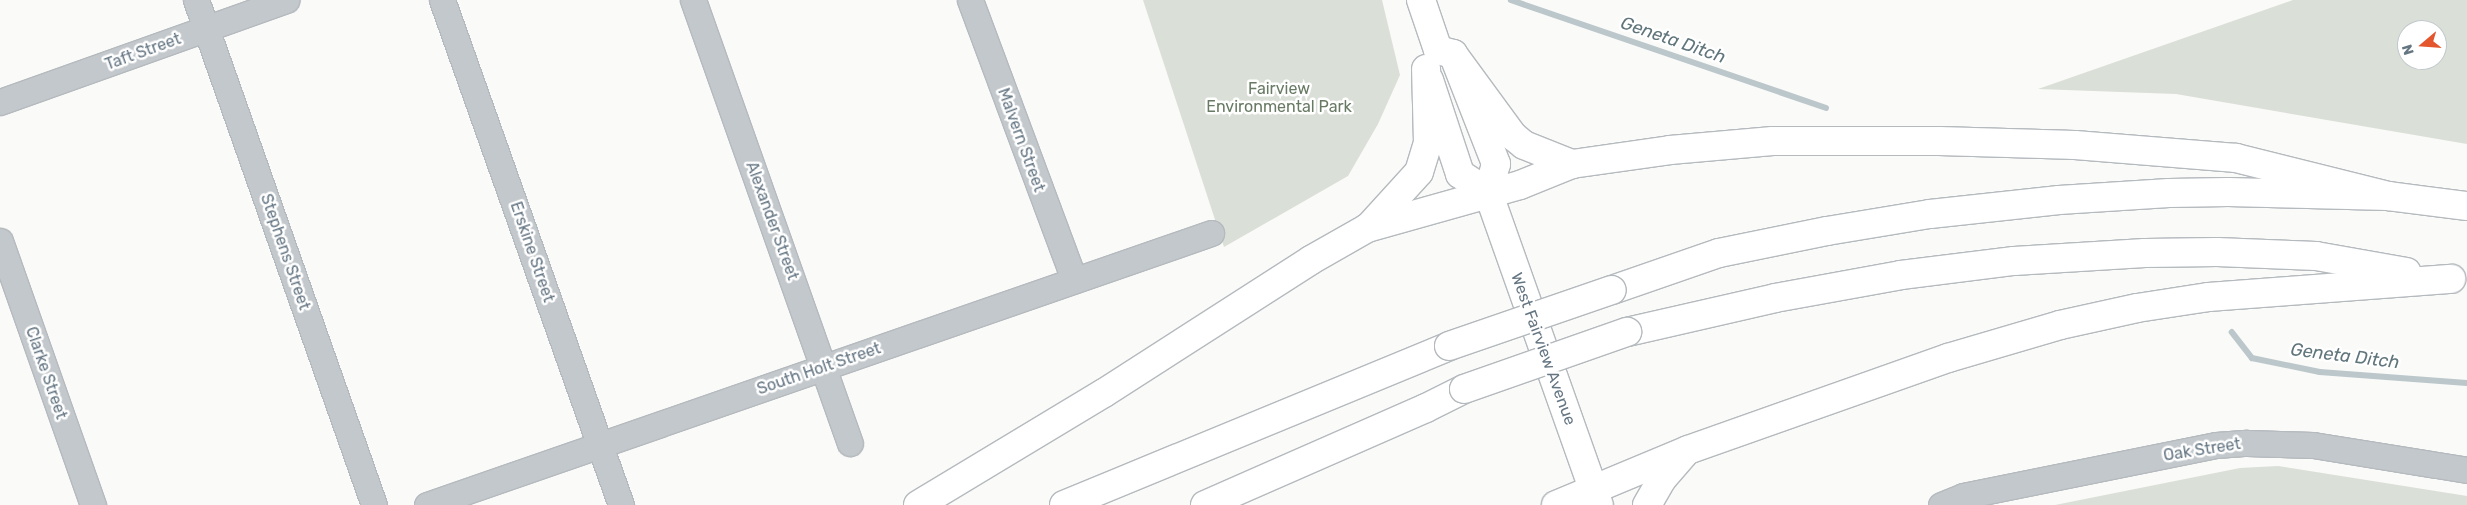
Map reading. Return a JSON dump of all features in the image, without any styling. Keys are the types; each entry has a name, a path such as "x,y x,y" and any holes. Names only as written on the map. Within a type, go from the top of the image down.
{"main road":[{"path":"1421,0 1439,58 1460,174 1488,192"},
{"path":"1439,58 1513,136 1524,144 1572,164"},
{"path":"1439,58 1496,164 1488,192"},
{"path":"1367,228 1418,172 1428,143 1439,58"},
{"path":"918,505 1104,393 1312,260 1367,228 1488,192 1520,185 1572,164 1670,150 1773,141 1939,141 2075,145 2236,158 2388,196"},
{"name":"West Fairview Avenue","path":"1488,192 1596,498"},
{"path":"1064,505 1449,346 1719,253 1827,230 1930,214 2059,200 2169,193 2228,192 2388,196 2467,206"},
{"path":"1205,505 1426,408 1464,389 1627,332 1774,298 1901,275 2014,261 2154,253 2316,256 2459,280"},
{"path":"1556,505 1596,498 1688,450 1948,358 2060,325 2137,308 2210,297 2459,280"},
{"path":"1647,505 1662,479 1688,450"}],"street":[{"name":"Stephens Street","path":"196,0 374,505"},
{"name":"Taft Street","path":"0,102 286,0"},
{"name":"Erskine Street","path":"442,0 621,505"},
{"name":"Alexander Street","path":"693,0 850,442"},
{"name":"Malvern Street","path":"970,0 1074,280"},
{"name":"South Holt Street","path":"427,505 1211,233"},
{"name":"Clarke Street","path":"0,242 93,505"},
{"name":"Oak Street","path":"1941,505 1963,496 2216,446 2247,443 2279,442 2313,445 2467,470"}],"green space":[{"name":"Fairview Environmental Park","path":"1143,0 1382,0 1400,75 1378,124 1348,176 1224,247"},
{"path":"2293,0 2467,0 2467,144 2176,94 2038,89"},
{"path":"2278,466 2467,496 2467,505 2055,505 2240,468"}],"waterway":[{"name":"Geneta Ditch","path":"1511,0 1826,108"},
{"name":"Geneta Ditch","path":"2232,332 2252,358 2320,372 2467,383"}]}
